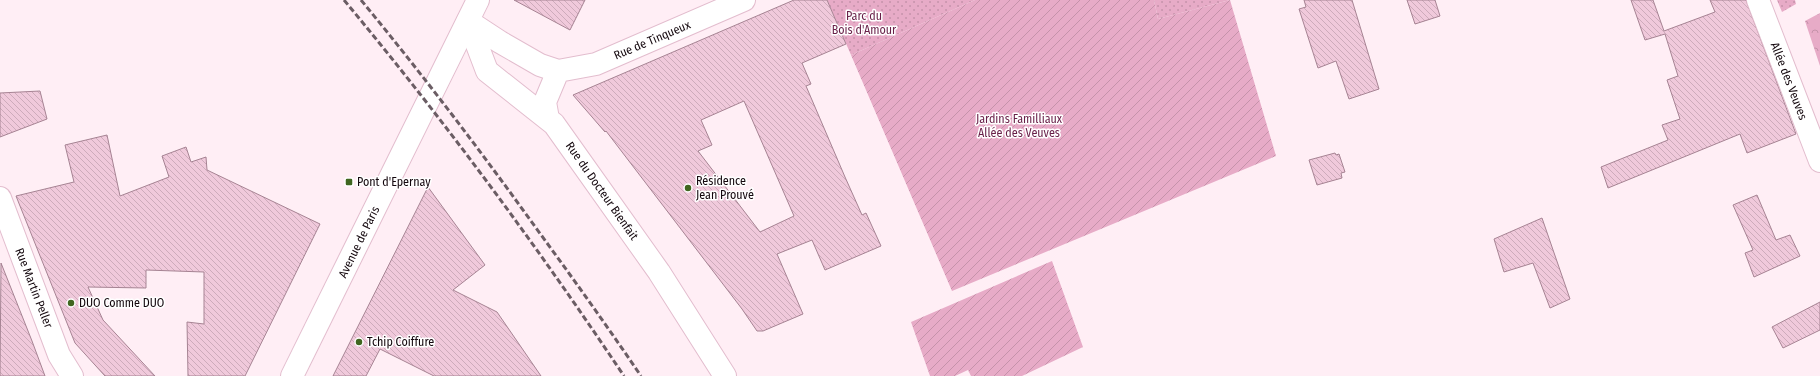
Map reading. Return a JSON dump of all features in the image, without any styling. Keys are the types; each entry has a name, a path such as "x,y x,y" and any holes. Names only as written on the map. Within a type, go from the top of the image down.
{"street":[{"name":"Rue du Docteur Bienfait","path":"460,0 487,72 554,124 659,272 725,376"},
{"name":"Avenue de Paris","path":"292,376 478,0"},
{"name":"Rue de Tinqueux","path":"468,21 500,42 540,65 558,71 596,64 744,0"},
{"name":"Allée des Veuves","path":"1758,0 1820,161"},
{"path":"548,119 545,102 558,71"},
{"name":"Rue Martin Peller","path":"0,198 59,354 72,376"}],"green space":[{"name":"Parc du Bois d'Amour","path":"827,0 975,0 851,55"},
{"name":"Jardins Familliaux Allée des Veuves","path":"975,0 1154,0 1158,19 1230,0 1276,156 952,291 851,55"},
{"path":"1154,0 1230,0 1158,19"},
{"path":"1777,0 1795,0 1796,4 1782,12"},
{"path":"1820,13 1820,66 1805,21"},
{"path":"1052,261 1083,347 1022,376 971,376 968,370 955,376 930,376 911,322"}],"building":[{"path":"514,0 585,0 570,30"},
{"path":"794,0 827,0 846,44 802,63 811,84 806,86 862,215 866,213 881,246 825,270 812,240 777,254 803,314 763,331 757,331 742,309 606,131 605,132 573,95","holes":["744,101 794,216 760,232 698,151 712,145 701,120"]},
{"path":"1304,0 1352,0 1379,89 1349,99 1336,61 1318,68 1299,9 1306,7"},
{"path":"1407,0 1435,0 1440,16 1415,24"},
{"path":"1631,0 1653,0 1664,31 1715,12 1710,0 1746,0 1796,134 1747,153 1740,134 1608,188 1601,167 1668,140 1662,125 1680,119 1667,80 1678,76 1665,34 1645,40"},
{"path":"40,91 47,119 0,137 0,93"},
{"path":"107,135 120,196 169,177 162,156 186,147 191,162 206,157 207,170 320,224 245,376 188,376 187,322 204,324 204,272 146,270 146,288 88,287 103,320 155,376 105,376 75,343 16,196 74,182 65,145"},
{"path":"1335,153 1336,155 1339,154 1345,172 1341,173 1342,178 1317,185 1309,160"},
{"path":"428,187 485,265 453,290 497,312 541,376 434,376 380,349 366,376 333,376"},
{"path":"1757,195 1776,240 1790,235 1800,256 1754,277 1745,253 1753,250 1733,205"},
{"path":"1542,218 1570,299 1550,308 1533,263 1504,272 1494,239"},
{"path":"1,263 32,341 45,376 0,376"},
{"path":"1820,302 1820,330 1783,348 1772,327"}],"railway":[{"path":"344,0 454,137 558,279 624,376"},
{"path":"361,0 494,170 641,376"}],"place":[{"name":"Pont d'Epernay","path":"349,182"},
{"name":"Résidence Jean Prouvé","path":"688,188"},
{"name":"DUO Comme DUO","path":"71,303"},
{"name":"Tchip Coiffure","path":"359,342"}]}
